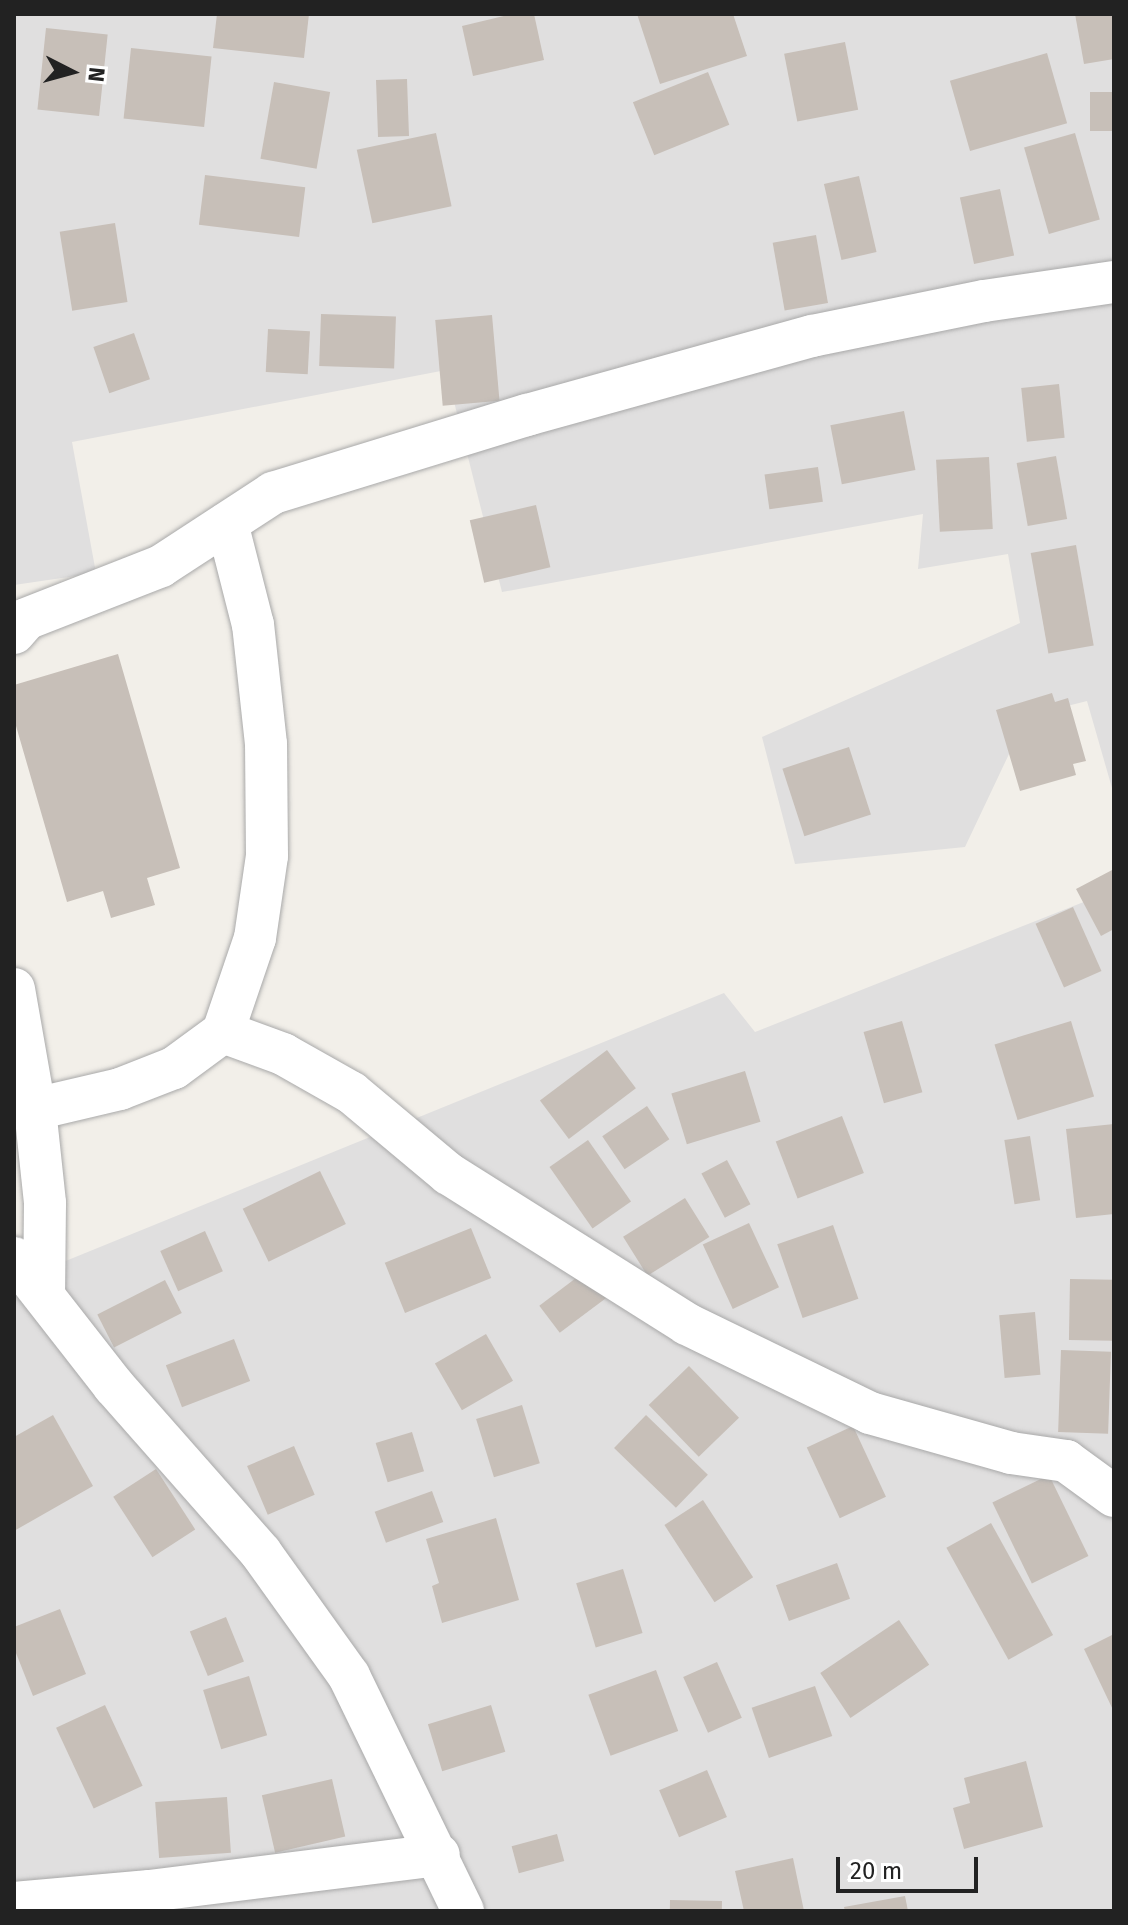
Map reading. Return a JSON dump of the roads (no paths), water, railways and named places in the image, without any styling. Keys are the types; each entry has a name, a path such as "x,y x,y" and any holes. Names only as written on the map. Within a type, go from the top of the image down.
{"street":[{"path":"14,633 26,619 161,566 273,493 527,415 797,340 984,301 1114,282"},
{"path":"35,1109 120,1089 174,1068 223,1032 255,938 267,856 266,744 253,625 227,523"},
{"path":"14,989 35,1109 45,1203 44,1295"},
{"path":"223,1032 283,1054 352,1093 449,1174 687,1324 870,1413 1011,1453 1066,1461 1114,1496"},
{"path":"14,1258 114,1386 261,1553 349,1676 439,1855 463,1911"},
{"path":"14,1903 149,1891 439,1855"}]}
